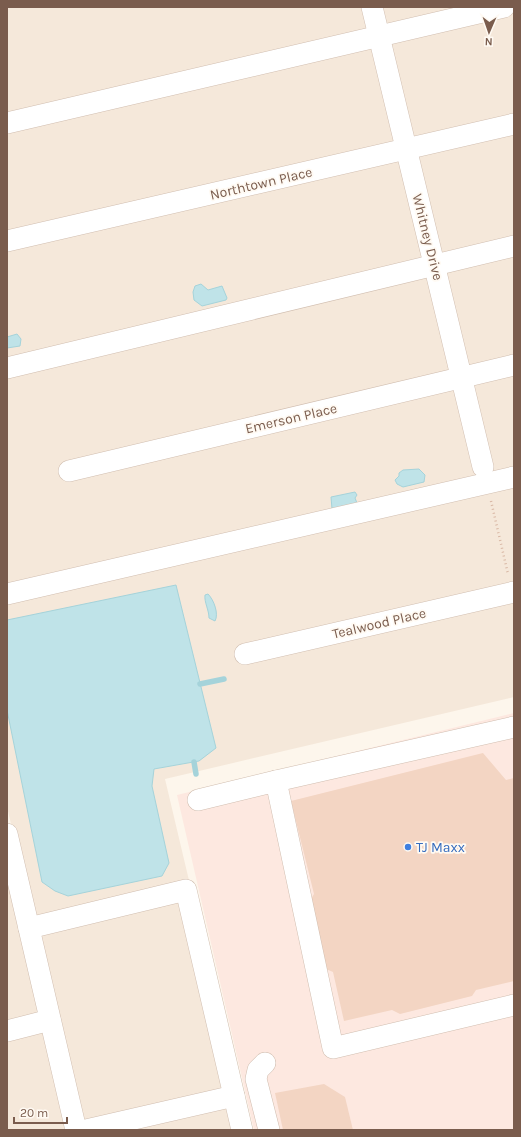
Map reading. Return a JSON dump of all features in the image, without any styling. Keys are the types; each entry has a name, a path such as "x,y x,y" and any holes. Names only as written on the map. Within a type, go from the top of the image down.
{"street":[{"name":"Whitney Drive","path":"372,7 485,475"},
{"path":"7,123 504,7"},
{"name":"Northtown Place","path":"7,241 514,124"},
{"path":"7,368 514,246"},
{"name":"Emerson Place","path":"69,471 514,365"},
{"path":"7,594 485,475 514,477"},
{"name":"Tealwood Place","path":"245,654 513,592"},
{"path":"198,800 514,726"},
{"path":"276,781 333,1048 514,1005"},
{"path":"7,834 76,1130"},
{"path":"29,928 186,890 242,1130"},
{"path":"7,1031 50,1020"},
{"path":"265,1063 258,1070 256,1079 269,1130"},
{"path":"86,1130 234,1096"}],"path":[{"path":"485,475 513,592"}],"shaded area":[{"path":"7,7 514,7 514,697 165,779 248,1130 83,1130 7,807"},
{"path":"514,713 514,1130 254,1130 177,795"},
{"path":"7,874 68,1130 7,1130"}],"water":[{"path":"201,284 208,290 222,286 227,298 226,300 202,306 194,300 193,292 195,286"},
{"path":"17,334 21,339 20,346 7,348 7,337"},
{"path":"419,469 425,475 424,482 403,487 397,484 395,480 399,476 399,473 403,470"},
{"path":"355,492 357,495 355,498 357,503 332,509 331,497"},
{"path":"176,585 216,748 199,761 154,769 152,786 169,863 162,876 68,896 55,891 42,882 7,710 7,620"},
{"path":"208,594 215,607 215,621 209,618 205,598 205,595"}],"building":[{"name":"TJ Maxx","path":"483,753 506,780 514,778 514,981 476,990 472,996 400,1014 392,1010 344,1021 333,972 326,969 309,902 314,894 291,801"},
{"path":"324,1084 345,1097 353,1130 283,1130 275,1093"}],"waterway":[{"path":"200,684 224,679"},
{"path":"194,762 196,774"}],"place":[{"name":"TJ Maxx","path":"408,847"}]}
